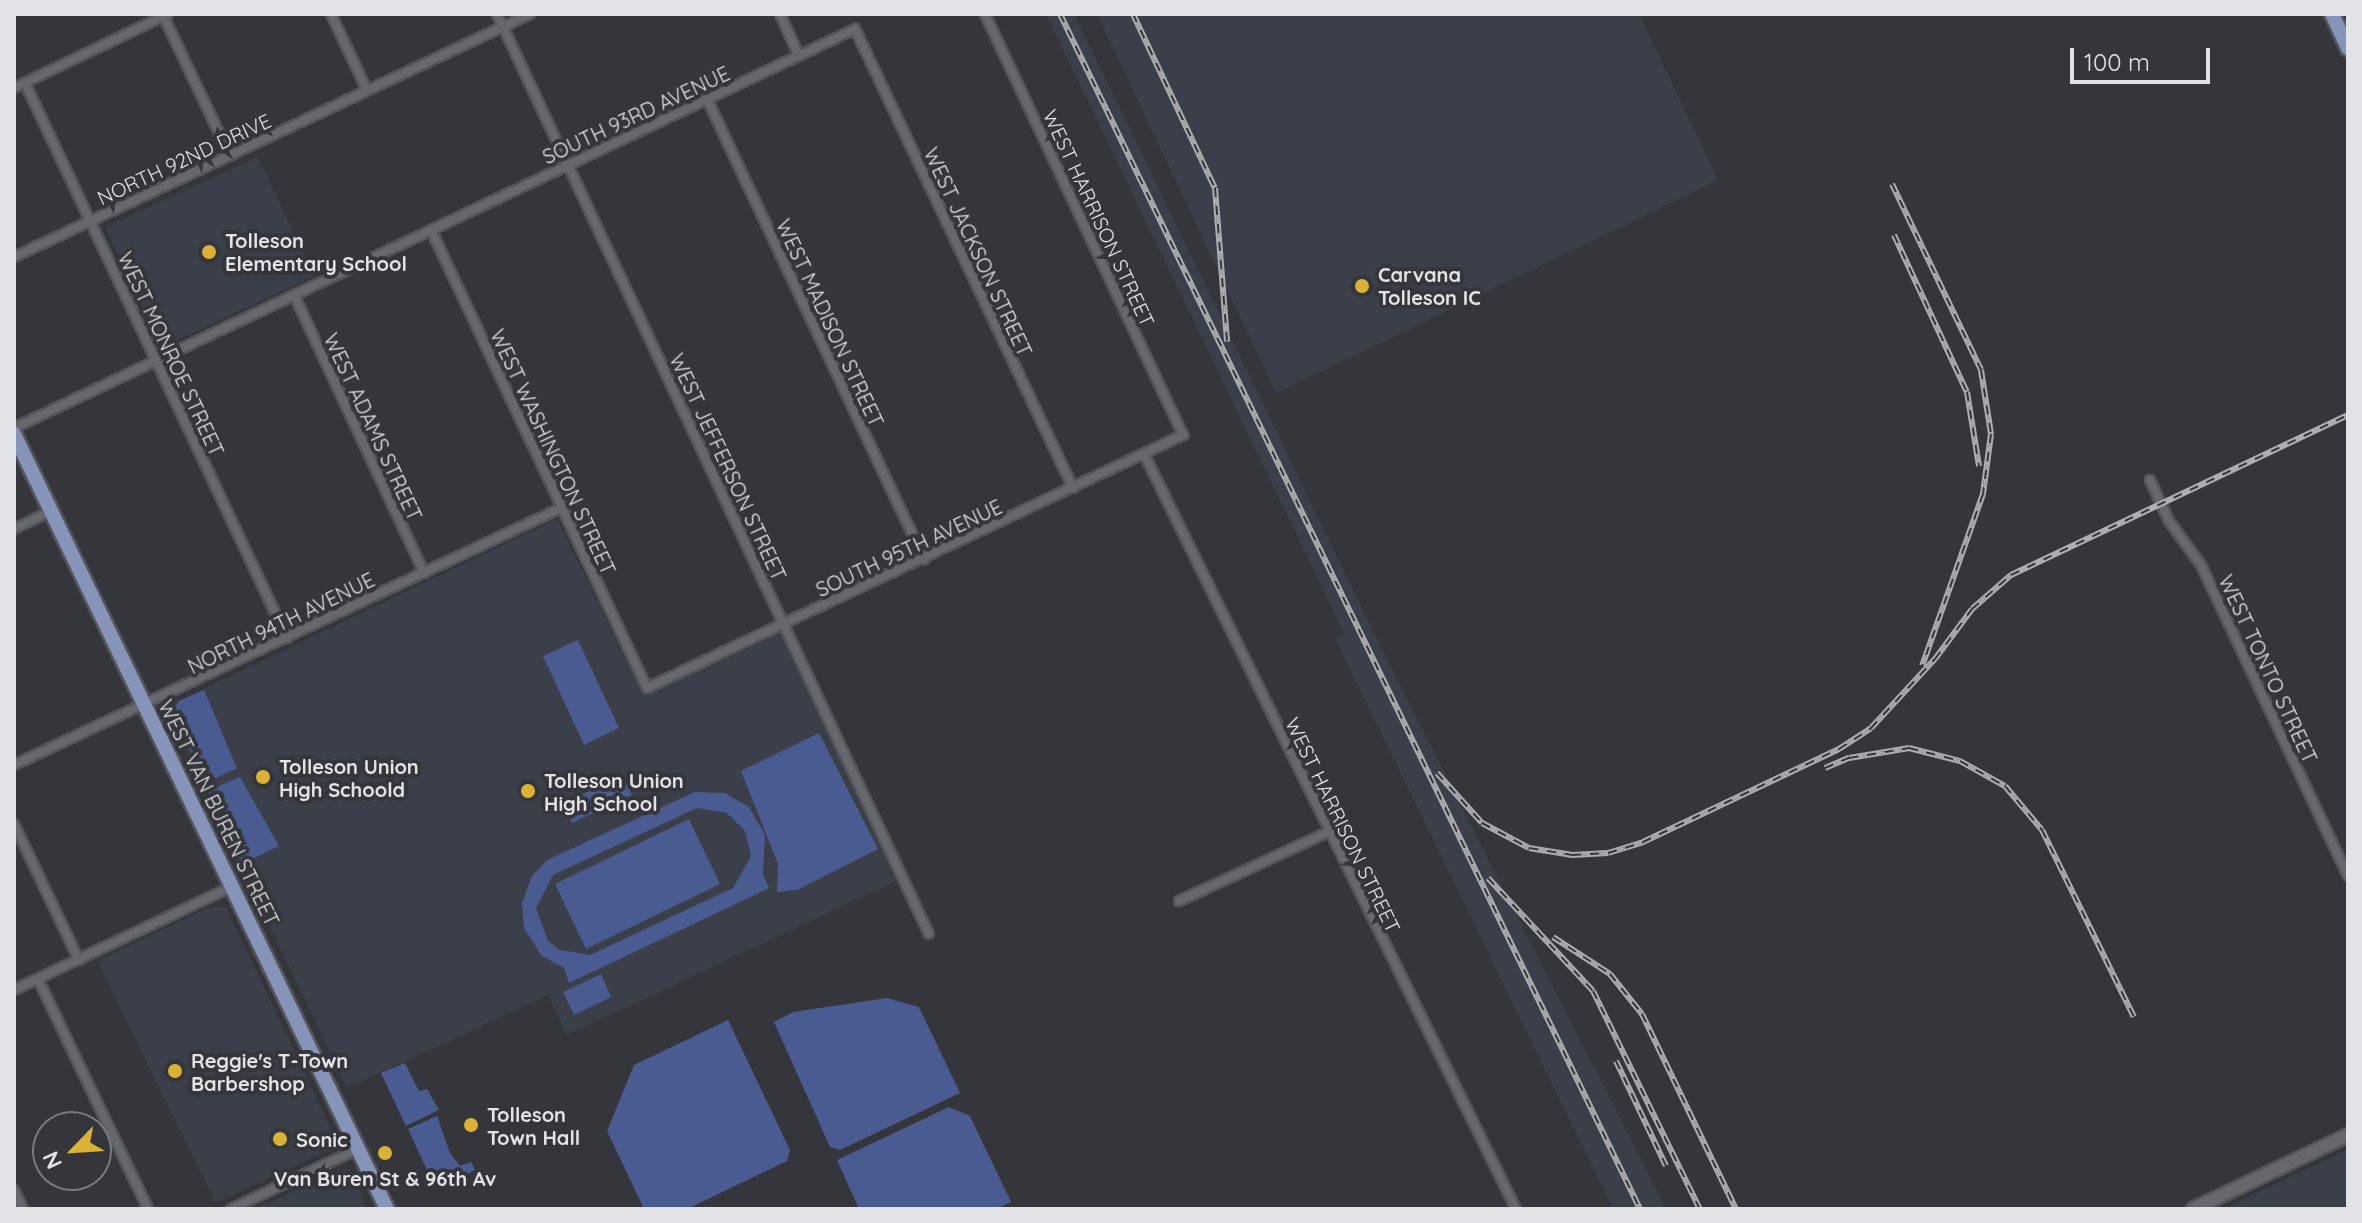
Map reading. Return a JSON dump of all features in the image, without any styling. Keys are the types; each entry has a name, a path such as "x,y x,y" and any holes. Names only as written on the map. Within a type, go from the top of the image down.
{"main road":[{"path":"2332,14 2348,48"},
{"name":"WEST VAN BUREN STREET","path":"14,431 387,1209"},
{"path":"2193,1209 2348,1135"}],"street":[{"path":"331,14 367,90"},
{"name":"WEST JEFFERSON STREET","path":"497,14 929,934"},
{"name":"NORTH 92ND DRIVE","path":"14,257 530,14"},
{"path":"780,14 799,56"},
{"name":"WEST HARRISON STREET","path":"985,14 1183,435"},
{"path":"14,88 165,15 230,156"},
{"name":"SOUTH 93RD AVENUE","path":"14,431 156,360 855,29"},
{"name":"WEST JACKSON STREET","path":"855,29 1073,488"},
{"name":"WEST MONROE STREET","path":"25,83 287,638"},
{"name":"WEST MADISON STREET","path":"707,99 924,559"},
{"name":"WEST WASHINGTON STREET","path":"431,230 647,688"},
{"name":"WEST ADAMS STREET","path":"294,295 424,573"},
{"name":"SOUTH 95TH AVENUE","path":"647,688 1183,435"},
{"name":"WEST HARRISON STREET","path":"1144,454 1516,1209"},
{"name":"WEST TONTO STREET","path":"2150,480 2169,521 2201,565 2348,876"},
{"name":"NORTH 94TH AVENUE","path":"14,765 561,508"},
{"path":"14,529 51,511"},
{"path":"14,824 79,960"},
{"path":"1179,901 1328,832"},
{"path":"14,990 231,887"},
{"path":"38,979 148,1209"},
{"path":"231,1209 358,1149"},
{"path":"14,1190 23,1209"}],"shaded area":[{"path":"1046,14 1074,14 1388,662 1666,1209 1613,1209 1335,638 1344,633"},
{"name":"Carvana Tolleson IC","path":"1097,14 1639,14 1718,180 1276,393"},
{"name":"Tolleson Elementary School","path":"258,157 314,276 161,348 105,227"},
{"name":"Tolleson Union High School","path":"557,519 643,695 773,634 783,634 896,881 567,1035 548,995 347,1088 166,707"},
{"path":"578,640 619,728 584,745 543,656"},
{"path":"204,690 237,768 206,783 171,712 179,701"},
{"path":"819,733 878,849 797,890 777,892 778,864 741,771"},
{"path":"623,776 632,795 572,823 563,803"},
{"path":"240,777 279,846 242,864 207,791"},
{"path":"695,792 725,793 749,807 765,835 763,875 769,888 569,983 564,968 541,955 524,928 522,903 532,876 547,860","holes":["697,808 727,813 745,831 751,856 733,888 590,955 560,950 548,941 536,908 553,875"]},
{"path":"689,819 720,884 586,949 555,884"},
{"path":"210,907 226,907 336,1140 329,1150 216,1203 97,961"},
{"path":"601,974 611,997 574,1015 563,992"},
{"path":"887,998 919,1007 960,1093 840,1150 830,1147 774,1022 793,1012"},
{"path":"728,1020 790,1150 787,1161 687,1209 644,1209 607,1131 634,1065"},
{"path":"405,1063 419,1091 427,1089 439,1110 406,1126 381,1073"},
{"path":"949,1107 970,1116 1011,1202 996,1209 859,1209 837,1160"},
{"path":"437,1116 450,1153 460,1166 471,1162 475,1170 453,1183 448,1172 431,1179 408,1129"},
{"path":"2348,1149 2348,1209 2223,1209"},
{"path":"346,1168 355,1176 366,1209 254,1209"}],"railway":[{"path":"1060,14 1640,1209"},
{"path":"1133,14 1215,188 1227,342"},
{"path":"1892,184 1981,370 1991,434 1983,494 1922,666"},
{"path":"1894,235 1967,392 1979,466"},
{"path":"1437,773 1482,823 1529,848 1572,855 1608,853 1643,842 1839,749 1871,728 1935,659 1972,609 2011,575 2348,415"},
{"path":"1825,768 1849,758 1909,748 1960,761 2005,786 2042,830 2134,1017"},
{"path":"1488,878 1593,991 1700,1209"},
{"path":"1553,937 1610,974 1642,1014 1736,1209"},
{"path":"1616,1061 1666,1166"}],"place":[{"name":"Tolleson Elementary School","path":"209,252"},
{"name":"Carvana Tolleson IC","path":"1362,286"},
{"name":"Tolleson Union High Schoold","path":"263,777"},
{"name":"Tolleson Union High School","path":"528,791"},
{"name":"Reggie's T-Town Barbershop","path":"175,1071"},
{"name":"Tolleson Town Hall","path":"471,1125"},
{"name":"Sonic","path":"280,1139"},
{"name":"Van Buren St & 96th Av","path":"385,1153"}]}
